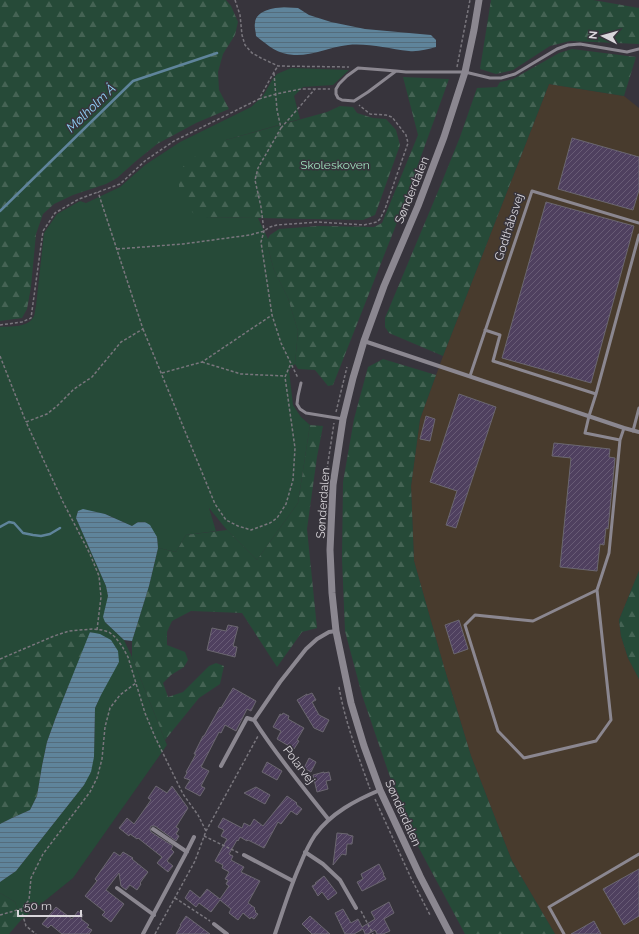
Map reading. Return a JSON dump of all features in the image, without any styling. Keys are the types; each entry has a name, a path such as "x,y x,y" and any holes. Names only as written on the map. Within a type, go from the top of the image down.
{"street":[{"name":"Sønderdalen","path":"450,934 420,876 380,790 350,703 336,631 330,550 334,485 343,419 352,378 384,286 418,206 444,137 465,72 479,0"},
{"path":"364,341 639,432"},
{"path":"221,766 247,718 254,720 280,682 306,649 317,639 329,632 336,631"},
{"name":"Polarvej","path":"254,720 260,731 329,820"},
{"path":"275,934 293,881 305,852 315,834 341,810 380,790"},
{"path":"153,829 187,852"},
{"path":"143,934 194,837"},
{"path":"305,852 323,864 340,880 356,908"},
{"path":"244,856 293,881"},
{"path":"117,888 154,915"},
{"path":"214,924 227,934"}],"lane":[{"path":"396,71 354,102 342,100 338,98 336,94 336,89 339,84 358,68 396,71 406,72 465,72 490,78 500,78 515,74 557,49 568,45 580,44 627,52 639,50"},
{"name":"Godthåbsvej","path":"470,376 532,191 639,223"},
{"path":"620,440 585,433 639,235"},
{"path":"485,330 500,335 493,361 596,394"},
{"path":"301,383 297,404 300,409 306,413 343,419"},
{"path":"633,430 639,408"},
{"path":"597,590 533,622 475,615 466,625 498,731 524,758 596,741 611,720 597,590 608,553 620,440 624,428"},
{"path":"564,934 549,907 639,854"}],"path":[{"path":"236,0 245,45 257,56 278,66 358,68"},
{"path":"456,72 470,0"},
{"path":"259,100 278,66"},
{"path":"274,72 276,110 281,128"},
{"path":"0,325 22,322 31,318 43,231 55,213 79,199 120,184 146,160 174,141 259,100 276,94 301,89 336,89"},
{"path":"301,383 281,343 272,315 261,242 264,231 261,207 255,180 258,168 281,128 315,89"},
{"path":"117,249 183,244 250,235 277,225 318,222 364,225 377,222 385,209 408,143 406,135 392,117 370,114 354,102"},
{"path":"98,192 143,329 215,504 226,520 251,530 270,523 277,518 286,504 293,480 295,448 285,376 291,363"},
{"path":"162,373 202,362 272,315"},
{"path":"26,422 47,414 74,389 92,377 121,342 143,329"},
{"path":"0,356 26,422 63,502 90,554 99,576 101,597 97,630"},
{"path":"202,362 241,374 285,376"},
{"path":"326,474 334,417 348,364"},
{"path":"0,659 69,631 97,630 109,632 115,637 128,657 155,737 183,794 198,815 206,831"},
{"path":"0,915 21,910 29,900 31,878 44,854 90,792 97,778 102,760 105,728 110,708 120,695 136,683"},
{"path":"338,683 342,705 356,751 372,793 411,878 433,920"},
{"path":"155,934 195,861 206,831 260,731"},
{"path":"204,836 244,856"},
{"path":"175,898 214,924"},
{"path":"356,908 362,911 373,934"},
{"path":"21,910 26,926 36,934"}],"shaded area":[{"path":"549,84 624,96 639,108 639,571 619,620 621,636 628,658 639,679 639,934 555,934 512,861 471,756 414,561 411,486 420,419"}],"green space":[{"path":"0,0 226,0 231,6 238,22 235,35 223,54 218,72 219,90 229,109 196,123 157,144 117,178 106,184 73,195 54,204 43,214 36,234 31,287 27,309 22,318 0,321"},
{"path":"491,0 593,0 639,8 639,44 570,41 550,46 513,70 496,74 480,69"},
{"path":"572,49 636,57 624,96 549,84 443,356 389,333 385,327 385,318 460,137 477,88 497,87 500,82 513,79 559,53"},
{"path":"291,68 349,70 333,85 303,87 294,96 300,119 226,140 206,217 258,218 268,239 268,247 274,270 288,298 298,331 295,364 289,370 293,405 301,417 310,425 298,503 257,560 227,530 209,508 216,531 186,535 176,552 158,548 157,537 138,522 132,526 105,514 78,511 76,518 106,586 108,596 105,622 124,640 167,745 73,878 21,920 15,902 0,893 0,882 16,871 84,785 94,757 95,708 101,695 0,661 0,327 28,323 34,316 44,233 57,214 80,201 86,203 120,187 145,165 180,142 251,107 263,96 277,74"},
{"path":"403,77 449,79 398,220 333,385 328,386 315,370 298,369 295,364 298,331 288,298 274,270 268,247 268,239 270,235 279,229 319,226 374,227 382,223 418,135"},
{"name":"Skoleskoven","path":"340,106 353,107 357,113 373,118 386,119 396,130 400,145 375,215 363,220 206,217 193,213 179,194 179,173 187,161 226,140 327,112"},
{"path":"383,359 436,375 420,419 411,486 414,561 471,756 512,861 555,934 465,934 413,837 389,774 362,695 345,631 342,559 343,482 354,419 368,367"},
{"path":"310,425 323,426 307,529 317,628 302,632 277,667 242,613 191,611 172,621 167,632 167,645 185,652 188,660 184,667 171,675 163,683 168,697 183,692 209,666 216,663 224,666 220,684 199,698 165,740 132,657 132,641 149,586 158,548 176,552 186,535 227,530 257,560 298,503"},
{"path":"639,571 639,679 628,658 621,636 619,620"},
{"path":"90,632 47,742 37,796 30,810 0,824 0,662 70,636"},
{"path":"0,893 15,902 21,920 9,934 0,934"}],"water":[{"path":"284,7 298,8 309,15 331,22 365,29 431,35 436,40 436,47 412,51 371,45 348,45 301,55 283,53 274,49 256,36 255,25 256,19 262,12"},
{"path":"83,509 105,514 132,526 138,522 145,522 150,525 157,537 158,548 149,586 132,641 124,640 105,622 103,617 108,596 106,586 76,518 78,511"},
{"path":"90,632 100,634 111,640 118,651 119,662 95,708 94,757 91,772 84,785 16,871 0,882 0,824 30,810 37,796 47,742"}],"building":[{"path":"572,138 639,157 639,190 633,210 558,189"},
{"path":"546,202 634,226 591,383 502,358"},
{"path":"459,394 496,407 456,528 446,525 457,491 430,482"},
{"path":"426,416 435,419 430,441 420,439"},
{"path":"554,443 610,449 609,457 615,458 608,529 606,528 604,545 600,544 597,571 560,567 571,458 552,456"},
{"path":"459,620 468,649 454,654 445,625"},
{"path":"228,625 238,627 233,646 237,647 235,657 207,650 212,628 226,631"},
{"path":"233,688 256,701 251,711 247,709 236,731 225,725 221,733 219,732 201,767 209,771 201,786 205,788 200,796 185,788 190,780 184,778 203,736"},
{"path":"312,693 316,700 312,702 319,715 329,720 323,732 314,728 297,700 307,694"},
{"path":"283,713 289,716 288,719 304,728 294,749 277,739 281,731 273,727 280,714 282,715"},
{"path":"309,758 316,762 311,772 304,768"},
{"path":"267,762 282,771 277,780 262,772"},
{"path":"329,772 331,780 326,781 328,789 317,792 313,775"},
{"path":"156,786 167,793 172,786 188,808 176,827 179,829 176,834 179,836 176,841 155,826 151,826 150,828 151,832 173,846 171,849 174,852 167,861 173,866 168,872 157,863 162,857 138,838 137,839 130,834 129,836 119,828 127,818 134,824 151,800 148,798"},
{"path":"256,787 270,795 265,804 244,793"},
{"path":"287,796 297,803 296,804 302,809 297,815 291,811 281,824 278,822 264,848 240,837 229,854 233,856 231,860 244,867 241,872 260,881 248,903 255,908 255,912 258,914 254,919 251,917 250,919 243,913 238,920 229,913 231,909 220,900 211,912 199,903 196,907 185,898 190,890 200,898 207,889 220,899 229,886 226,884 228,880 225,879 229,872 222,868 223,865 215,861 227,839 221,836 224,830 218,827 223,818 242,828 244,823 250,826 254,819 263,826"},
{"path":"337,833 353,836 352,844 347,844 346,855 342,854 333,865"},
{"path":"114,852 120,856 123,852 133,858 132,859 148,872 137,890 130,885 126,890 121,886 119,873 106,890 124,904 111,922 102,915 105,912 85,896 97,881 95,879"},
{"path":"379,864 386,879 362,891 357,882 363,879 361,874"},
{"path":"639,869 639,916 624,925 603,889"},
{"path":"324,876 337,893 328,900 322,892 318,896 312,886"},
{"path":"389,902 394,913 384,919 390,931 383,934 377,934 375,930 365,934 363,929 354,934 345,934 335,913 343,909 351,923 358,919 362,927 375,919 371,912"},
{"path":"56,907 72,919 78,911 83,915 81,919 89,925 87,927 92,930 89,934 62,934 51,925 48,928 42,924"},
{"path":"186,916 210,934 176,934"},
{"path":"310,916 330,934 312,934 302,924"},
{"path":"594,921 601,934 571,934"}],"waterway":[{"name":"Mølholm Å","path":"0,211 133,81 217,53"},
{"path":"0,527 9,522 14,523 23,533 41,536 50,534 60,528"}]}
